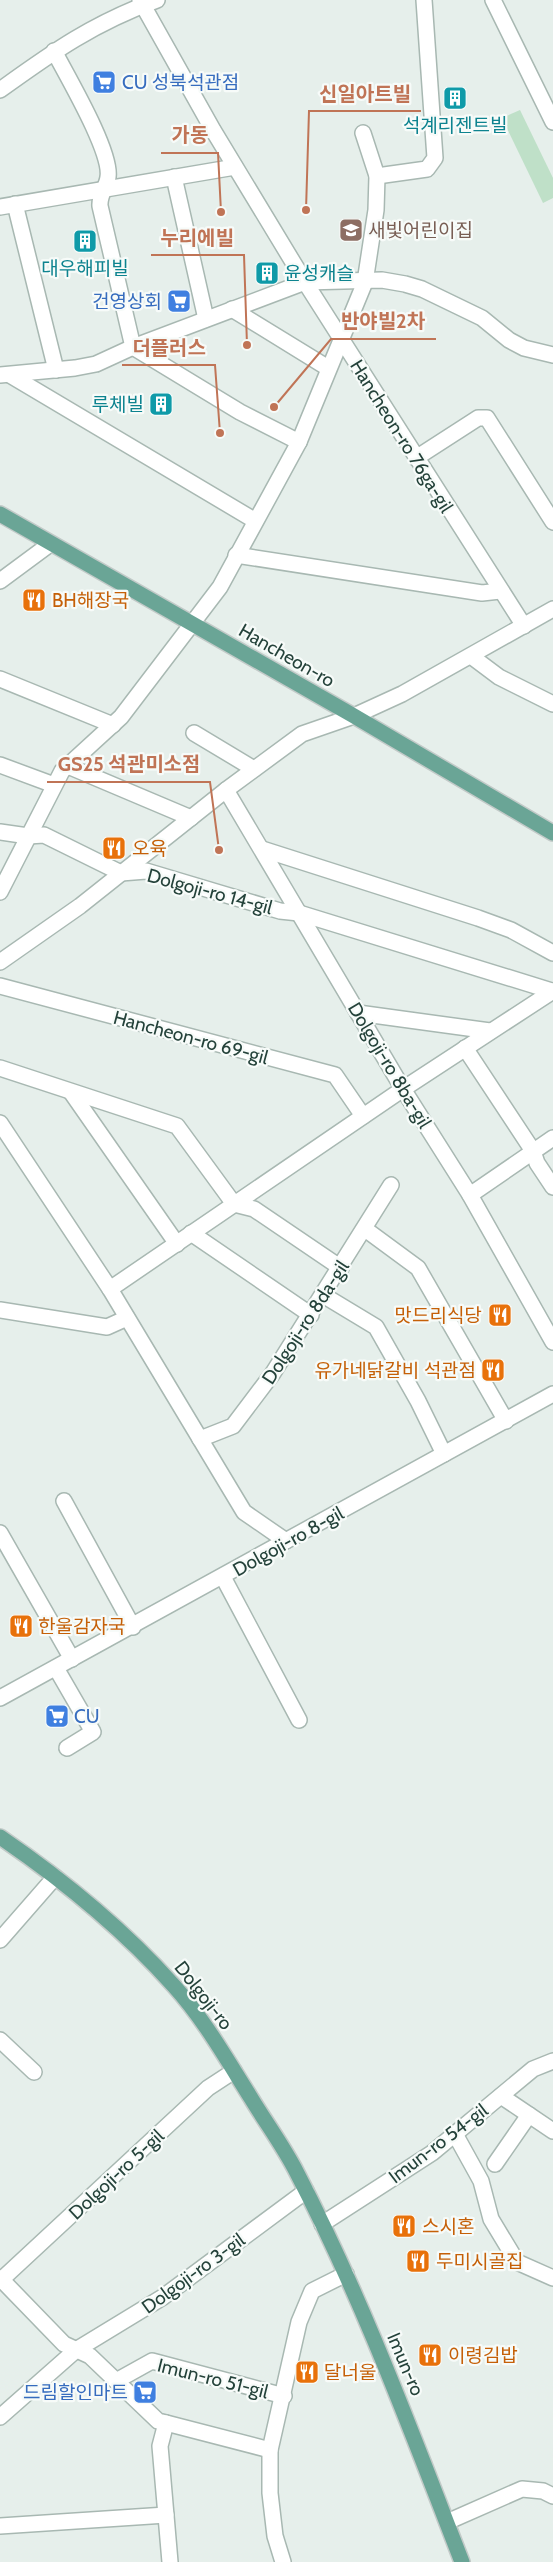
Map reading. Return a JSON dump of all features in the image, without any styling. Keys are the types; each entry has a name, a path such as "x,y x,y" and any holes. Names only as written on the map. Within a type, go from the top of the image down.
{"main road":[{"name":"Hancheon-ro","path":"0,514 354,716 553,833"},
{"name":"Dolgoji-ro","path":"0,1837 55,1877 119,1930 175,1986 206,2028 296,2171 322,2224"},
{"name":"Imun-ro","path":"322,2224 346,2274 398,2397 462,2562"}],"street":[{"path":"0,90 54,51 100,24 141,3 157,0"},
{"path":"377,176 427,169 435,158 424,0"},
{"path":"493,0 553,122"},
{"name":"Hancheon-ro 76ga-gil","path":"141,3 235,167 305,282 524,626"},
{"path":"54,51 105,152 109,177 100,206 133,346 240,412 299,442"},
{"path":"0,892 62,771 113,724 220,586 254,520 299,442 365,282 377,203 377,176 363,133"},
{"path":"0,207 235,167"},
{"path":"174,177 206,319"},
{"path":"15,204 56,370"},
{"path":"5,375 96,364 133,346 305,282 365,282 382,280 422,289 482,318 509,340 524,348 553,355"},
{"path":"232,309 328,368"},
{"path":"5,375 254,520"},
{"path":"416,458 478,418 486,418 553,522"},
{"path":"0,582 50,544"},
{"path":"236,555 482,593 500,591"},
{"name":"Dolgoji-ro 14-gil","path":"0,962 80,906 226,790 302,734 354,716 402,694 553,609"},
{"path":"471,656 499,677 553,704"},
{"path":"0,679 113,724"},
{"path":"194,733 254,769"},
{"path":"0,765 54,785"},
{"path":"68,766 191,818"},
{"name":"Dolgoji-ro 8ba-gil","path":"226,790 403,1089 470,1195 553,1342"},
{"path":"0,832 28,836 44,835 121,874"},
{"path":"262,849 478,918 511,930 553,953"},
{"name":"Dolgoji-ro 14-gil","path":"121,874 146,871 280,911 299,913"},
{"path":"299,913 552,991"},
{"name":"Hancheon-ro 69-gil","path":"0,986 335,1075 364,1116"},
{"path":"110,1289 403,1089 552,991"},
{"path":"358,1012 490,1031"},
{"path":"465,1048 533,1151 537,1163 553,1186"},
{"path":"0,1068 178,1126 234,1204 254,1208 341,1268"},
{"path":"71,1092 177,1244"},
{"path":"0,1123 110,1289 244,1512 286,1541"},
{"path":"470,1195 553,1138"},
{"name":"Dolgoji-ro 8da-gil","path":"200,1439 232,1426 273,1373 341,1268 391,1185"},
{"path":"365,1229 418,1268 506,1420"},
{"path":"191,1233 311,1315"},
{"path":"323,1295 376,1327 418,1401 444,1454"},
{"path":"0,1310 107,1327 127,1318"},
{"name":"Dolgoji-ro 8-gil","path":"0,1698 133,1627 553,1394"},
{"path":"64,1501 133,1627"},
{"path":"0,1533 72,1659"},
{"path":"223,1577 299,1720"},
{"path":"56,1668 93,1732 67,1748"},
{"path":"0,1940 55,1877"},
{"path":"0,2040 34,2072"},
{"name":"Imun-ro 54-gil","path":"322,2224 432,2153 533,2069 553,2061"},
{"name":"Dolgoji-ro 5-gil","path":"1,2279 208,2088 234,2071"},
{"path":"501,2096 553,2131"},
{"path":"495,2164 529,2115"},
{"path":"454,2134 481,2182 491,2219 517,2262 553,2278"},
{"name":"Dolgoji-ro 3-gil","path":"0,2417 76,2350 163,2297 306,2191"},
{"name":"Imun-ro 51-gil","path":"283,2562 274,2527 270,2493 270,2450 284,2396 298,2322 312,2291 346,2274"},
{"path":"1,2279 64,2344 90,2356 158,2421 270,2450"},
{"name":"Imun-ro 51-gil","path":"116,2381 152,2361 284,2396"},
{"path":"166,2424 160,2446 170,2562"},
{"path":"447,2522 522,2489 543,2491 553,2496"},
{"path":"0,2526 166,2515"}],"green space":[{"path":"520,110 553,178 553,198 543,203 502,118"}],"place":[{"name":"CU 성북석관점","path":"104,82"},
{"name":"석계리젠트빌","path":"455,98"},
{"name":"신일아트빌","path":"306,210"},
{"name":"가동","path":"221,212"},
{"name":"새빛어린이집","path":"351,230"},
{"name":"대우해피빌","path":"85,241"},
{"name":"윤성캐슬","path":"267,273"},
{"name":"건영상회","path":"179,301"},
{"name":"누리에빌","path":"247,345"},
{"name":"루체빌","path":"161,404"},
{"name":"반야빌2차","path":"274,407"},
{"name":"더플러스","path":"220,433"},
{"name":"BH해장국","path":"34,600"},
{"name":"오육","path":"114,848"},
{"name":"GS25 석관미소점","path":"219,850"},
{"name":"맛드리식당","path":"500,1315"},
{"name":"유가네닭갈비 석관점","path":"493,1370"},
{"name":"한울감자국","path":"21,1626"},
{"name":"CU","path":"57,1716"},
{"name":"스시혼","path":"404,2226"},
{"name":"두미시골집","path":"418,2261"},
{"name":"이령김밥","path":"430,2355"},
{"name":"달너울","path":"307,2372"},
{"name":"드림할인마트","path":"145,2392"}]}
